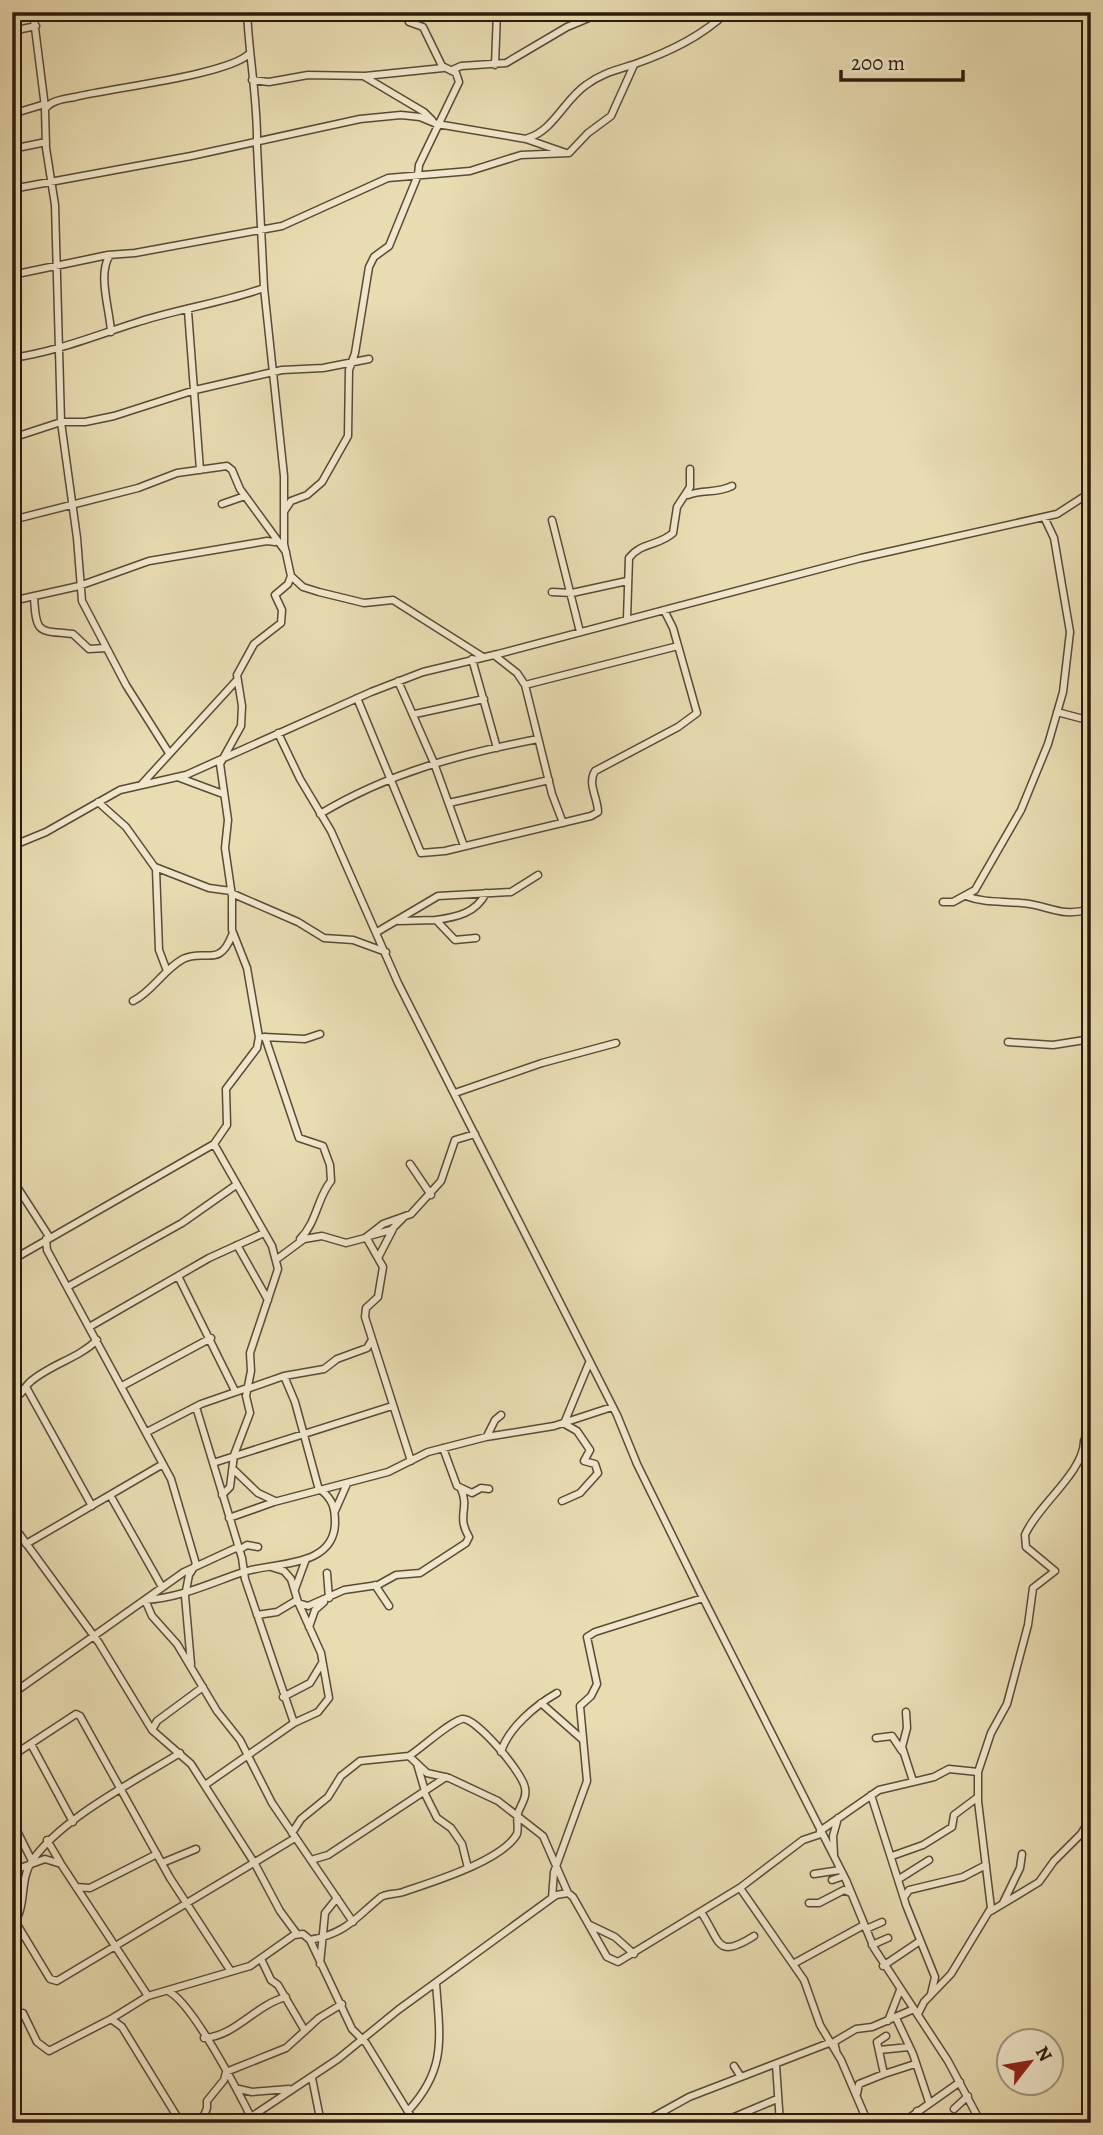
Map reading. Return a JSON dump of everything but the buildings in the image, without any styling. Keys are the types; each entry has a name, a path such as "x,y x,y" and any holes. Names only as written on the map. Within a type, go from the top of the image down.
{"street":[{"path":"33,12 45,106 50,182 55,205 61,422 73,503 79,586 84,607 106,648 169,753"},
{"path":"141,785 236,681 249,650 281,623 282,610 275,595 288,584 291,576 286,552 284,476 264,288 257,141 259,128 249,54 247,12"},
{"path":"405,12 409,22 420,24 426,32 443,68"},
{"path":"495,65 497,12"},
{"path":"252,80 269,82 308,75 360,76 495,65 509,62 567,27 603,12"},
{"path":"526,139 540,133 585,85 612,69 634,65 700,36 726,13"},
{"path":"12,31 36,26"},
{"path":"12,114 90,93 194,75 237,62 249,54"},
{"path":"12,275 284,225 388,178 470,171 518,155 568,153 611,116 634,65"},
{"path":"284,517 288,504 313,490 341,453 350,429 348,395 351,362 369,267 374,257 389,246 418,175 419,164 425,158 435,124 457,89 459,79 452,70"},
{"path":"360,76 424,112 435,124"},
{"path":"12,188 360,119 401,115 435,124 526,139 568,153"},
{"path":"12,149 46,142"},
{"path":"110,255 106,261 105,279 111,332"},
{"path":"12,358 35,355 57,346 72,346 162,315 188,311 264,288"},
{"path":"188,311 200,470"},
{"path":"12,438 61,422 85,422 114,416 195,390 273,373 369,359"},
{"path":"12,520 138,488 177,473 229,467 245,496 286,552"},
{"path":"627,620 629,558 638,548 659,542 673,533 675,512 686,496 691,482 690,469"},
{"path":"686,496 702,491 717,493 732,486"},
{"path":"12,846 46,832 123,789 179,777 356,698 448,663 494,655 861,558 1044,517 1061,512 1090,493"},
{"path":"222,504 245,496"},
{"path":"943,902 966,896 975,890 1021,810 1048,744 1063,691 1070,632 1054,538 1044,517"},
{"path":"552,520 580,632"},
{"path":"12,601 79,586 149,561 267,541 277,543"},
{"path":"291,576 303,587 364,603 393,600 483,657"},
{"path":"552,592 572,593 627,581"},
{"path":"34,596 36,618 42,630 49,634 73,634 89,649 106,648"},
{"path":"356,698 419,851 430,854 562,823 598,812 591,777 598,768 678,727 697,713 678,646 664,610"},
{"path":"524,685 678,646"},
{"path":"494,655 517,673 524,685 562,823"},
{"path":"472,659 497,748"},
{"path":"236,681 242,706 241,726 222,757 220,770 228,820 225,856 231,892 233,933 247,968 262,1036 299,1139 323,1146 330,1165 331,1181 322,1191 321,1206 299,1241 277,1259"},
{"path":"398,681 434,762 464,846"},
{"path":"415,715 484,699"},
{"path":"1057,712 1091,721"},
{"path":"278,733 331,831 339,855 475,1134 612,1407 703,1598 842,1873 872,1945 960,2082 981,2122"},
{"path":"320,814 391,778 434,762 538,739"},
{"path":"179,777 223,794"},
{"path":"449,803 549,780"},
{"path":"98,802 124,824 155,867 158,879 155,899 159,950 167,971"},
{"path":"155,867 209,888 231,892 298,922 324,938 353,940 386,952"},
{"path":"377,932 438,896 511,892 538,875"},
{"path":"397,921 436,920 471,911 486,893"},
{"path":"966,896 982,902 1024,903 1063,914 1091,909"},
{"path":"436,920 455,940 476,938"},
{"path":"133,1001 147,993 167,971 188,957 216,956 227,947 233,933"},
{"path":"262,1036 305,1039 320,1034"},
{"path":"12,1260 214,1144 227,1125 225,1091 257,1048 262,1036"},
{"path":"1008,1042 1053,1045 1091,1039"},
{"path":"455,1093 542,1063 616,1043"},
{"path":"379,1256 393,1229 431,1195 441,1181 455,1140 475,1134"},
{"path":"214,1144 264,1233 277,1259 278,1269 250,1353 251,1371 247,1389 250,1413 234,1455 230,1487 222,1495"},
{"path":"410,1164 431,1195"},
{"path":"12,1179 48,1238 47,1250 91,1326 178,1496 196,1564 189,1575 185,1594 192,1669"},
{"path":"69,1286 182,1223 236,1185"},
{"path":"367,1237 383,1224 403,1218"},
{"path":"299,1241 320,1236 346,1243 393,1229"},
{"path":"91,1326 178,1276 264,1233"},
{"path":"367,1237 383,1267 378,1297 364,1311 411,1461"},
{"path":"237,1245 268,1300"},
{"path":"178,1276 235,1391"},
{"path":"122,1386 211,1338"},
{"path":"12,1398 22,1394 26,1387 97,1340"},
{"path":"147,1432 235,1391 324,1368 337,1359 367,1348 372,1340"},
{"path":"563,1422 589,1363"},
{"path":"145,1600 185,1594 243,1572 306,1559 326,1549 332,1542 334,1511 331,1500 320,1490 285,1376"},
{"path":"26,1387 92,1506"},
{"path":"213,1463 392,1406"},
{"path":"196,1407 243,1572 283,1697 294,1723"},
{"path":"229,1518 275,1501 388,1472 443,1448 486,1437 545,1428 612,1407"},
{"path":"486,1437 495,1420 501,1415"},
{"path":"989,1912 991,1892 978,1797 978,1772 991,1733 1007,1704 1028,1625 1033,1588 1055,1570 1026,1547 1025,1535 1072,1472 1088,1440 1086,1428 1091,1420"},
{"path":"562,1501 580,1493 598,1473 595,1464 584,1461 590,1450 583,1438 573,1427 563,1422"},
{"path":"297,1601 308,1606 344,1590 375,1586 396,1575 420,1573 467,1541 461,1520 465,1501 461,1489 454,1481 443,1448"},
{"path":"26,1544 163,1464"},
{"path":"233,1469 258,1493 275,1501"},
{"path":"334,1511 347,1484"},
{"path":"461,1489 472,1493 481,1488 489,1489"},
{"path":"110,1495 162,1587"},
{"path":"12,1524 93,1637 152,1730 180,1753 205,1785 255,1864 280,1912 297,1934"},
{"path":"12,1694 196,1564 247,1545 258,1547"},
{"path":"294,1591 306,1559"},
{"path":"205,1785 294,1723 318,1712 329,1698 323,1662 289,1575 269,1567"},
{"path":"309,1627 315,1610 328,1598 327,1573"},
{"path":"375,1586 390,1606"},
{"path":"552,1898 557,1866 585,1789 588,1772 579,1710 597,1684 588,1635 703,1598"},
{"path":"145,1600 152,1616 174,1641 248,1756 293,1835 353,1922"},
{"path":"257,1615 277,1612 297,1601"},
{"path":"283,1697 310,1683 323,1662"},
{"path":"152,1730 157,1721 203,1686"},
{"path":"502,1752 507,1740 541,1703 557,1693"},
{"path":"541,1703 567,1723 584,1742"},
{"path":"903,1753 905,1712"},
{"path":"12,1756 78,1715 162,1863 230,1970"},
{"path":"180,1753 47,1840 32,1861 13,1920 53,1981 255,1864 293,1835 298,1821 321,1804 341,1776 360,1761 409,1756 462,1719 474,1722 510,1760 526,1788 525,1799 517,1815 519,1830 514,1840 468,1868 382,1896 353,1922 331,1936 310,1940"},
{"path":"876,1738 892,1735 903,1753 913,1781"},
{"path":"31,1744 73,1822"},
{"path":"409,1756 427,1773 446,1777 484,1794 543,1836 568,1893 610,1959 618,1962 740,1888 803,1840 821,1832 839,1816 871,1795 955,1768 978,1772"},
{"path":"417,1763 424,1792 437,1818 458,1839 468,1868"},
{"path":"310,1860 328,1855 446,1777"},
{"path":"871,1795 934,1977 930,1997"},
{"path":"892,1856 923,1845 944,1833 952,1827 954,1815 978,1797"},
{"path":"835,1860 833,1836 839,1816"},
{"path":"836,2052 834,2043 856,2029 867,2029 916,2012 951,1974 989,1912 1039,1882 1054,1861 1081,1834 1090,1819"},
{"path":"12,1821 32,1861"},
{"path":"47,1840 148,1996"},
{"path":"162,1863 196,1849"},
{"path":"76,1887 90,1888 157,1854"},
{"path":"1003,1903 1020,1868 1022,1854"},
{"path":"12,1871 32,1861 53,1859 61,1864"},
{"path":"899,1878 929,1860"},
{"path":"905,1897 909,1889 923,1889 964,1877 986,1865"},
{"path":"814,1874 842,1873"},
{"path":"832,1880 842,1873"},
{"path":"86,1902 90,1888"},
{"path":"740,1888 804,1980 829,2043 836,2052 869,2123"},
{"path":"809,1903 819,1903 844,1890 852,1894"},
{"path":"242,2123 252,2119 289,2089 312,2078 552,1898 568,1893"},
{"path":"320,1964 326,1910 337,1898"},
{"path":"701,1912 719,1941 727,1948 733,1949 754,1936"},
{"path":"793,1964 865,1927 881,1922"},
{"path":"589,1924 615,1937 634,1954"},
{"path":"12,2016 23,2013 37,2042 49,2051 111,2019 148,1996 244,1968 297,1934 305,1935 342,2004 352,2029 362,2039 415,2123"},
{"path":"872,1945 888,1938"},
{"path":"883,1966 920,1941"},
{"path":"261,1959 271,1980 286,1997 305,2031"},
{"path":"408,2111 429,2087 439,2058 436,1983"},
{"path":"888,2021 900,1990"},
{"path":"168,1991 180,1999 239,2090 252,2119"},
{"path":"204,2038 224,2033 265,2006 286,1997"},
{"path":"201,2123 207,2101 226,2072 279,2052 323,2014 342,2004"},
{"path":"896,2018 929,2102"},
{"path":"111,2019 122,2027 179,2120 163,2123"},
{"path":"884,2074 877,2040 886,2036"},
{"path":"642,2123 689,2096 829,2043"},
{"path":"879,2050 909,2047"},
{"path":"776,2064 780,2123"},
{"path":"857,2095 859,2084 915,2064"},
{"path":"734,2066 741,2077"},
{"path":"312,2078 321,2123"},
{"path":"902,2123 960,2082"},
{"path":"239,2090 252,2092 289,2089"},
{"path":"954,2109 968,2096"},
{"path":"720,2123 777,2099"},
{"path":"917,2111 923,2123"}]}
